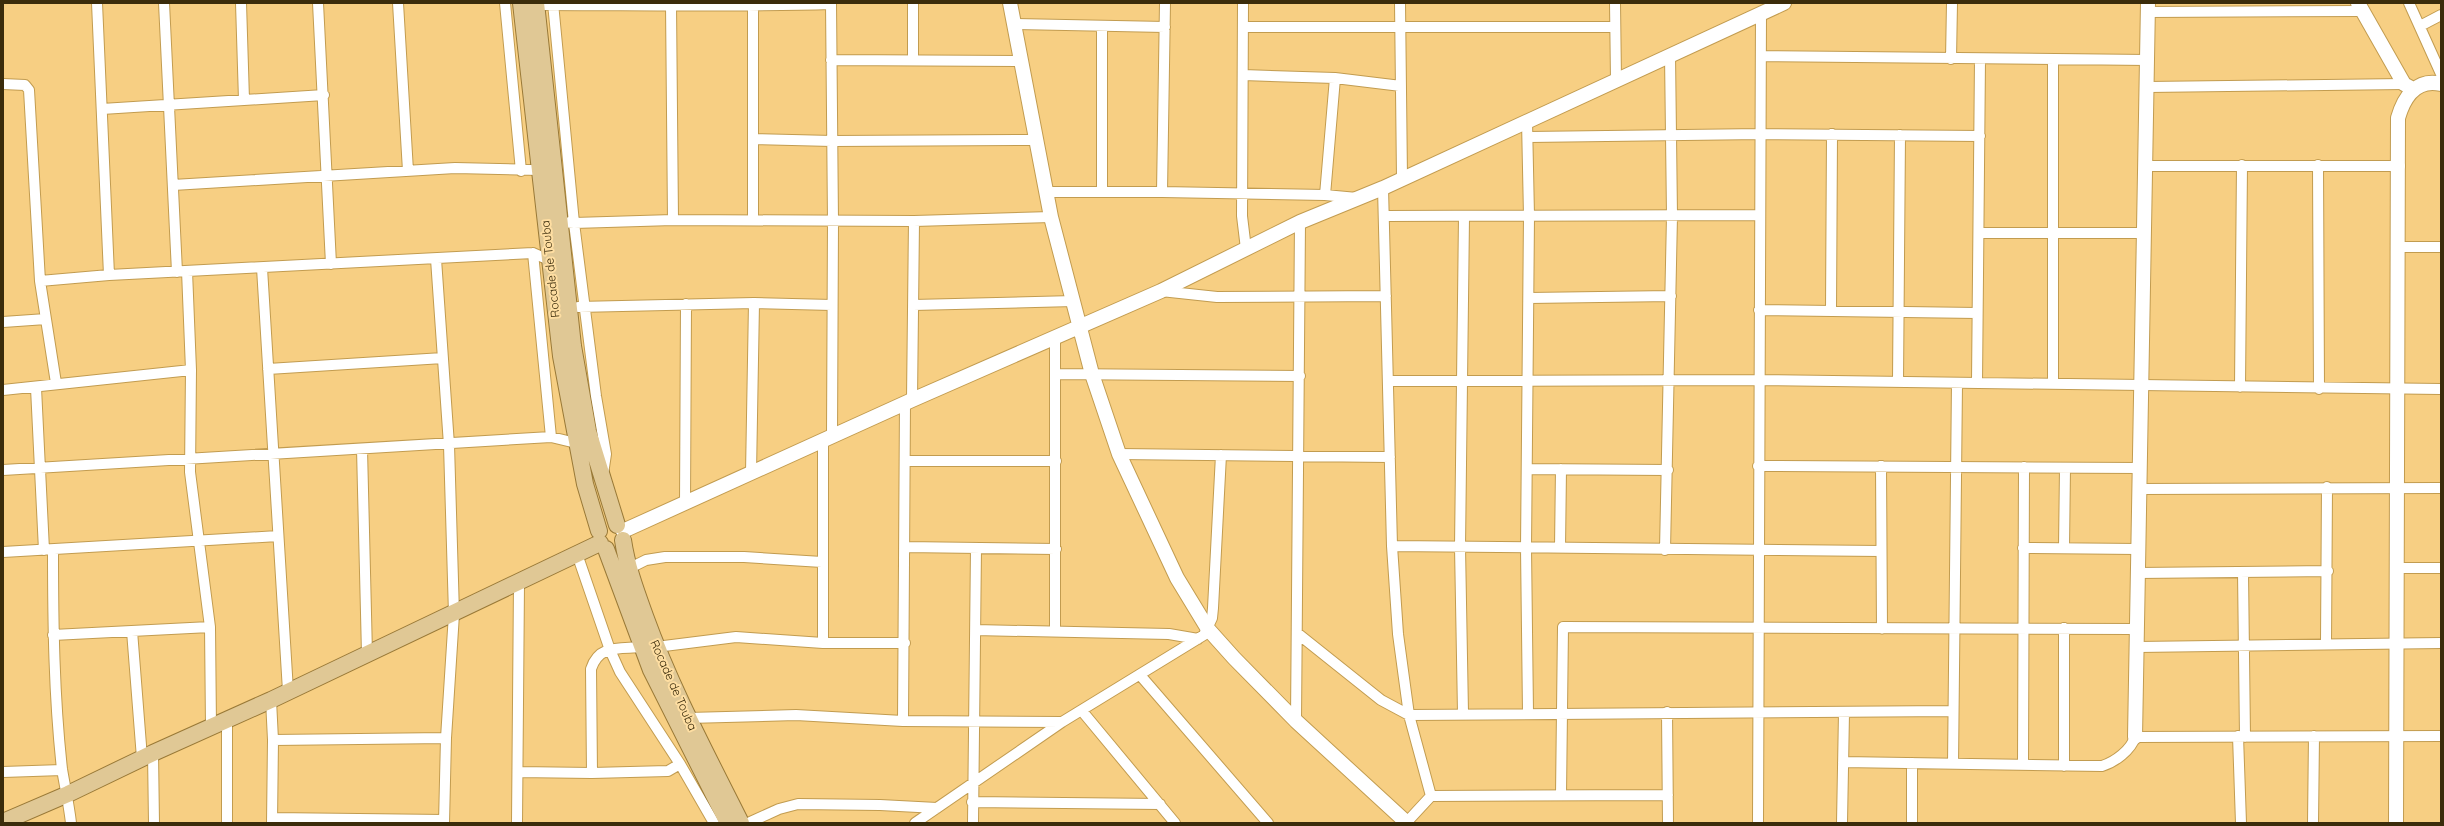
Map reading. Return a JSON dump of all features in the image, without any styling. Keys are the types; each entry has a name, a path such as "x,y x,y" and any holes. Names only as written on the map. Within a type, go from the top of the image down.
{"main road":[{"name":"Rocade de Touba","path":"531,4 539,170 549,260 561,356 576,443 590,504 602,541 649,647 688,718 741,823"},
{"name":"Rocade de Touba","path":"531,4 566,222 568,307 588,431 602,481 621,532 628,569 667,706 728,823"},
{"path":"3,822 68,794 519,583 602,541 607,524 621,532 619,547 602,541"}],"street":[{"path":"97,3 109,275"},
{"path":"164,3 173,185 191,370 190,459 210,627 211,727"},
{"path":"241,3 244,100"},
{"path":"318,3 324,95 331,264"},
{"path":"398,3 408,171"},
{"path":"505,3 521,171"},
{"path":"531,4 753,5 832,3 831,60 834,222 822,562 823,643"},
{"path":"913,3 913,60"},
{"path":"1010,3 1035,140 1051,217 1092,374 1119,454 1176,578 1208,629 1296,721 1406,823 1431,796 1668,795"},
{"path":"1162,192 1165,3"},
{"path":"1243,3 1242,194 1243,232 1246,249"},
{"path":"1400,3 1402,178"},
{"path":"1615,3 1616,80"},
{"path":"621,532 909,401 1161,291 1300,222 1382,188 1784,3"},
{"path":"1951,59 1952,3"},
{"path":"2409,3 2441,74"},
{"path":"553,4 566,222 585,307 606,454 602,481"},
{"path":"671,4 673,220"},
{"path":"753,5 753,220"},
{"path":"1843,762 2102,766 2108,764 2130,746 2135,737 2138,647 2138,549 2145,166 2148,87 2148,7 2360,7 2409,87"},
{"path":"1758,823 1758,466 1762,56 1761,13"},
{"path":"2420,26 2441,15"},
{"path":"1013,24 1165,27"},
{"path":"1102,26 1102,190"},
{"path":"1243,27 1615,27"},
{"path":"1665,550 1670,381 1672,216 1670,55"},
{"path":"1762,56 2148,60"},
{"path":"1977,383 1977,313 1980,233 1980,59"},
{"path":"831,60 1020,61"},
{"path":"2053,60 2053,383"},
{"path":"1243,75 1335,78 1401,86"},
{"path":"1325,195 1335,78"},
{"path":"2148,87 2409,87 2428,82 2441,84"},
{"path":"3,84 25,85 29,90 40,281 56,383"},
{"path":"2396,823 2400,166 2398,118 2409,87"},
{"path":"102,109 169,106 324,95"},
{"path":"1527,121 1529,136 1528,469 1526,548 1528,713"},
{"path":"1529,136 1761,134 1980,136"},
{"path":"1831,311 1832,134"},
{"path":"1898,382 1900,135"},
{"path":"753,139 832,141 1035,140"},
{"path":"2240,387 2242,165"},
{"path":"2318,165 2319,389"},
{"path":"2145,166 2400,166"},
{"path":"173,185 455,168 521,171 539,170"},
{"path":"1382,188 1385,216 1392,546 1398,634 1409,715 1431,796"},
{"path":"1046,192 1102,190 1325,195 1359,198"},
{"path":"1385,216 1464,217 1760,215"},
{"path":"566,222 673,220 834,222 1051,217"},
{"path":"1463,713 1460,547 1464,217"},
{"path":"903,721 905,643 905,461 913,305 914,221"},
{"path":"1296,721 1301,296 1300,222"},
{"path":"1980,233 2144,233"},
{"path":"2399,247 2441,247"},
{"path":"40,281 109,275 533,253 549,260"},
{"path":"533,253 551,438"},
{"path":"270,700 273,740 272,820 444,822 446,738 454,614 449,445 436,259"},
{"path":"262,268 288,691"},
{"path":"1161,291 1217,297 1386,296"},
{"path":"1529,298 1671,296"},
{"path":"913,305 1074,301"},
{"path":"568,307 754,303 832,305"},
{"path":"751,473 754,303"},
{"path":"685,504 686,304"},
{"path":"1759,310 1977,313"},
{"path":"3,322 46,320"},
{"path":"1055,338 1056,631"},
{"path":"268,369 443,358"},
{"path":"3,390 36,388 56,383 191,370"},
{"path":"1056,374 1300,376"},
{"path":"1388,381 1759,380 2053,383 2319,389 2441,389"},
{"path":"1953,764 1952,630 1957,383"},
{"path":"36,388 41,468 49,550 62,770 68,794 71,823"},
{"path":"3,470 551,438 576,443"},
{"path":"362,449 367,654"},
{"path":"1119,454 1390,457"},
{"path":"915,823 1062,722 1198,639 1208,629 1213,608 1221,455"},
{"path":"905,461 1056,461"},
{"path":"1758,466 2140,468"},
{"path":"1881,466 1882,629"},
{"path":"2023,764 2024,467"},
{"path":"2064,548 2065,468"},
{"path":"1528,469 1668,470"},
{"path":"1560,548 1561,469"},
{"path":"2326,644 2328,571 2327,487"},
{"path":"2140,488 2441,488"},
{"path":"3,552 200,539 278,536"},
{"path":"905,546 1056,549"},
{"path":"1392,546 1665,550 1881,550"},
{"path":"973,823 972,783 976,548"},
{"path":"2023,548 2138,549"},
{"path":"577,554 610,650 626,683 680,764 714,823"},
{"path":"628,569 646,560 665,557 744,557 822,562"},
{"path":"2397,568 2441,568"},
{"path":"2138,573 2328,571"},
{"path":"2241,823 2244,645 2243,572"},
{"path":"517,823 519,583"},
{"path":"53,635 210,627"},
{"path":"1561,795 1563,627 1952,630 2023,628 2137,629"},
{"path":"2064,628 2064,766"},
{"path":"132,630 148,756 154,823"},
{"path":"975,630 1169,634 1198,639"},
{"path":"1297,633 1381,700 1409,715 1561,712 1844,713 1953,711"},
{"path":"592,773 592,669 597,655 610,650 736,637 823,643 905,643"},
{"path":"2138,647 2441,644"},
{"path":"1140,674 1268,823"},
{"path":"1082,710 1175,823"},
{"path":"1667,712 1668,823"},
{"path":"1842,823 1844,713"},
{"path":"688,718 796,715 903,721 1062,722"},
{"path":"227,720 227,823"},
{"path":"2313,823 2314,736"},
{"path":"2135,737 2441,736"},
{"path":"273,740 446,738"},
{"path":"1912,763 1912,823"},
{"path":"518,772 592,773 668,770 680,764"},
{"path":"3,772 62,770"},
{"path":"972,802 1160,804"},
{"path":"748,823 779,809 798,804 880,805 937,808"}]}
